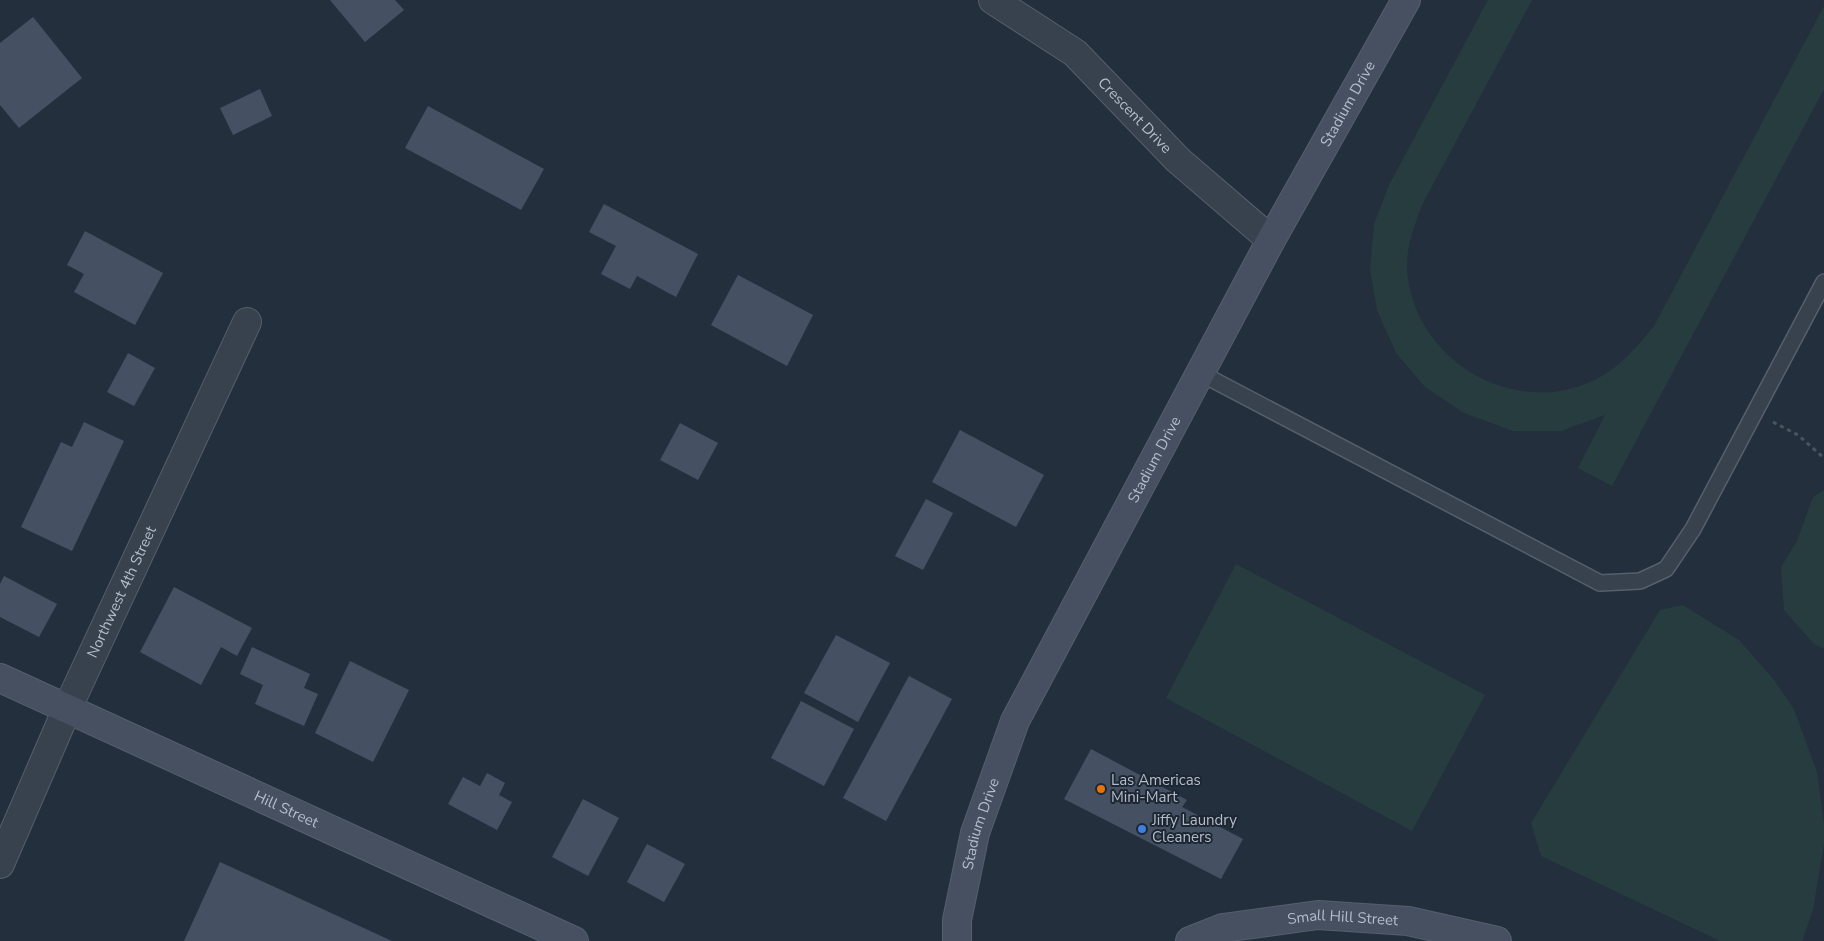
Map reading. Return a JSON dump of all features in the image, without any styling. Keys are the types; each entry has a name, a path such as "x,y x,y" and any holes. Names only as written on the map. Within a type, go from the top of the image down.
{"street":[{"name":"Crescent Drive","path":"993,0 1075,53 1178,160 1271,240"},
{"name":"Stadium Drive","path":"957,941 957,920 975,833 1015,721 1271,240 1406,0"},
{"name":"Northwest 4th Street","path":"0,864 67,709 247,322"},
{"name":"Hill Street","path":"0,678 559,938"},
{"name":"Small Hill Street","path":"1190,941 1223,928 1318,915 1408,921 1497,941"}],"lane":[{"path":"1200,374 1600,583 1640,581 1666,569 1693,529 1824,282"}],"path":[{"path":"1755,412 1798,435 1824,458"}],"green space":[{"path":"1488,0 1532,0 1423,203 1414,227 1407,270 1414,303 1429,332 1450,357 1476,376 1506,388 1538,392 1570,389 1602,376 1624,359 1654,326 1824,6 1824,89 1612,486 1578,468 1605,415 1561,431 1513,431 1464,413 1425,387 1396,353 1377,310 1370,269 1374,224 1389,185"},
{"path":"1824,490 1824,648 1815,645 1784,610 1781,567 1797,541 1813,497"},
{"path":"1236,564 1485,695 1412,831 1166,698"},
{"path":"1683,605 1739,640 1774,680 1794,709 1817,772 1824,823 1824,844 1813,910 1802,941 1720,941 1541,856 1531,823 1660,610"}],"building":[{"path":"330,0 395,0 404,10 365,42"},
{"path":"33,17 82,78 19,128 0,105 0,43"},
{"path":"260,89 272,116 233,135 220,108"},
{"path":"428,106 544,169 521,210 405,148"},
{"path":"604,204 698,254 676,297 637,276 630,289 601,274 616,246 589,232"},
{"path":"85,231 163,273 135,325 74,292 84,274 67,265"},
{"path":"738,275 813,315 787,366 711,325"},
{"path":"128,353 155,368 134,406 107,392"},
{"path":"84,422 124,441 72,551 21,527 61,442 72,447"},
{"path":"680,423 718,443 698,480 660,460"},
{"path":"960,430 1044,475 1016,527 932,482"},
{"path":"926,499 953,513 923,570 895,556"},
{"path":"4,576 57,604 39,637 0,617 0,584"},
{"path":"174,587 252,628 237,656 221,647 201,685 140,652"},
{"path":"836,635 890,663 858,722 804,693"},
{"path":"252,647 310,674 304,688 318,694 304,726 255,704 263,685 240,674"},
{"path":"350,661 409,690 373,762 315,733"},
{"path":"909,676 952,699 886,821 843,798"},
{"path":"801,701 854,729 824,786 771,758"},
{"path":"1091,749 1187,800 1182,807 1243,839 1221,879 1064,799"},
{"path":"487,773 505,783 499,795 512,802 497,830 448,804 463,777 480,786"},
{"path":"583,799 619,818 588,876 552,857"},
{"path":"647,844 685,864 664,902 627,882"},
{"path":"220,862 392,941 184,941"}],"place":[{"name":"Las Americas Mini-Mart","path":"1101,789"},
{"name":"Jiffy Laundry Cleaners","path":"1142,829"}]}
